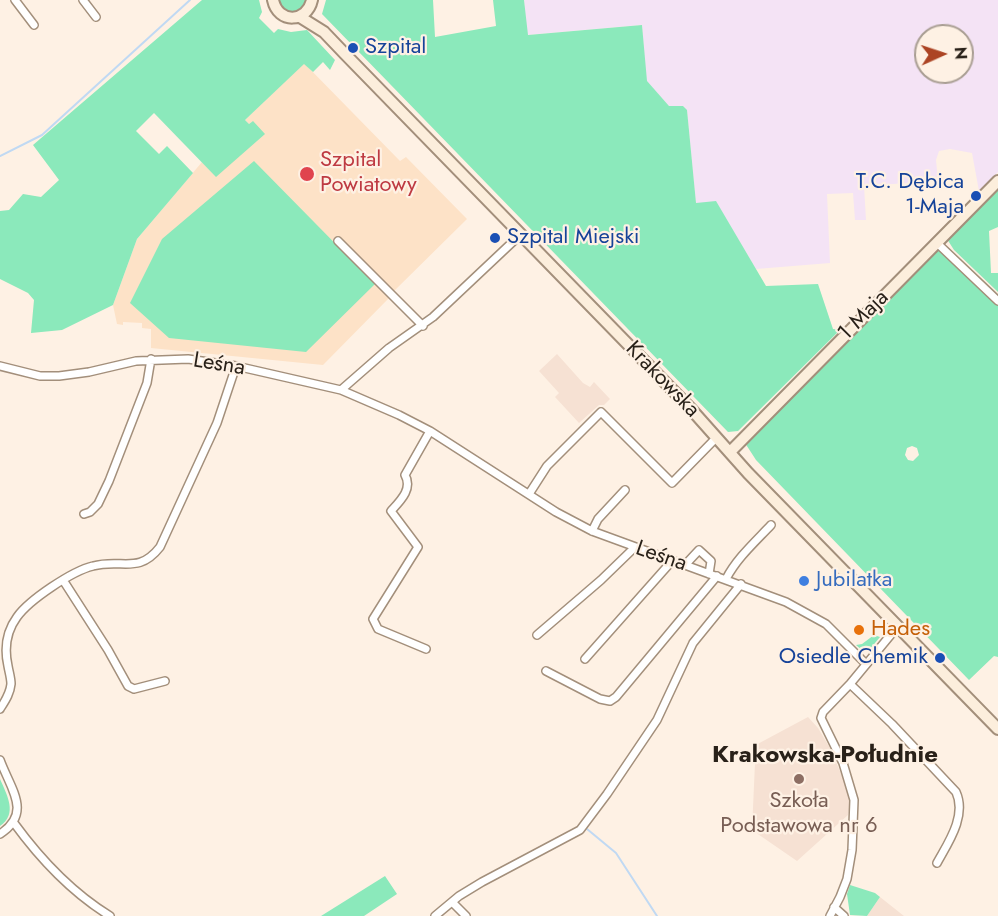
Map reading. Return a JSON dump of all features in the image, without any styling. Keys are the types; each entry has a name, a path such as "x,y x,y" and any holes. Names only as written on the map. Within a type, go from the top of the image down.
{"street":[{"path":"15,0 34,25"},
{"path":"83,0 96,17"},
{"name":"Krakowska","path":"273,0 276,10 282,15 291,18 300,16 324,32 998,729"},
{"path":"300,16 312,3"},
{"name":"Krakowska","path":"312,3 324,32"},
{"name":"1 Maja","path":"730,452 998,182"},
{"path":"341,390 388,348 423,326 520,235"},
{"path":"338,241 423,326"},
{"path":"937,243 998,301"},
{"path":"84,514 90,512 98,504 109,481 147,383 151,359"},
{"name":"Leśna","path":"0,366 40,376 59,376 151,359 188,359 236,366 341,390 430,431 556,512 592,531 633,548 741,584 786,602 826,624 866,664"},
{"path":"0,709 7,699 10,687 6,644 11,625 24,610 74,572 95,565 134,564 151,558 160,547 217,423 236,366"},
{"path":"529,494 547,466 601,412 672,483 717,437"},
{"path":"426,649 378,629 373,619 418,547 391,511 406,491 408,479 405,475 430,431"},
{"path":"592,531 598,519 625,490"},
{"path":"726,579 731,569 771,525"},
{"path":"537,635 601,580 633,548"},
{"path":"685,565 699,550 702,551 711,561 709,573"},
{"path":"585,659 672,561"},
{"path":"546,671 600,699 610,701 616,697 717,576"},
{"path":"63,580 128,686 134,689 165,681"},
{"path":"435,916 482,882 580,830 607,794 664,707 693,643 741,584"},
{"path":"830,916 847,879 852,850 854,800 843,763 820,718 898,626"},
{"path":"850,684 892,724 956,792 960,800 960,815 937,863"},
{"path":"0,760 16,798 18,813 14,823 0,834"},
{"path":"14,823 44,862 89,903 110,916"},
{"path":"452,902 466,916"},
{"path":"834,907 844,916"}],"shaded area":[{"path":"524,0 998,0 998,172 979,191 972,153 950,149 939,151 936,160 938,181 864,186 866,220 855,220 853,193 827,194 830,263 756,269 716,202 696,204 687,111 683,106 669,106 646,81 642,25 527,35"},
{"path":"304,63 400,161 406,157 467,219 323,365 151,348 151,329 142,328 142,323 117,324 113,305 137,239 202,162 216,176 253,121 249,124 245,120"},
{"path":"557,354 583,383 590,387 594,382 610,399 604,405 599,405 579,423 555,397 559,393 539,371"},
{"name":"Szkoła Podstawowa nr 6","path":"808,717 830,748 848,790 850,804 848,815 797,861 752,830 755,763 752,747"},
{"path":"880,897 904,916 867,916"}],"green space":[{"path":"202,0 259,0 262,12 259,18 274,33 278,29 291,32 307,30 335,60 330,70 323,62 313,72 304,64 245,120 249,124 253,121 265,134 216,177 154,113 136,131 159,154 167,146 193,173 137,239 113,305 62,330 31,333 34,300 28,293 0,279 0,211 9,210 23,194 41,197 59,180 33,145"},
{"path":"279,0 306,0 302,8 292,12 283,8"},
{"path":"326,0 433,0 435,37 496,26 493,0 524,0 528,35 642,25 647,81 669,106 683,106 687,110 696,203 716,201 766,286 818,284 833,329 840,330 738,431 728,432 322,14"},
{"path":"254,161 375,284 306,352 169,338 130,303 162,239"},
{"path":"998,187 998,227 989,231 991,273 998,273 998,292 954,250 947,239"},
{"path":"938,249 998,304 998,657 994,656 969,680 756,460 745,443","holes":["912,446 917,448 919,455 913,461 908,460 905,455 907,448"]},
{"path":"874,635 880,637 870,649 863,651 856,645 862,644"},
{"path":"0,779 10,810 9,816 0,826"},
{"path":"385,876 397,894 364,916 321,916"},
{"path":"850,885 875,893 880,897 867,916 850,915 847,894"}],"waterway":[{"path":"0,156 42,135 190,0"},
{"path":"587,829 616,853 657,916"}],"place":[{"name":"Szpital","path":"353,48"},
{"name":"Szpital Powiatowy","path":"307,174"},
{"name":"T.C. Dębica 1-Maja","path":"976,196"},
{"name":"Szpital Miejski","path":"495,238"},
{"name":"Jubilatka","path":"804,581"},
{"name":"Hades","path":"859,630"},
{"name":"Osiedle Chemik","path":"940,658"},
{"name":"Szkoła Podstawowa nr 6","path":"799,779"}],"district":[{"name":"Krakowska-Południe","path":"825,756"}]}
